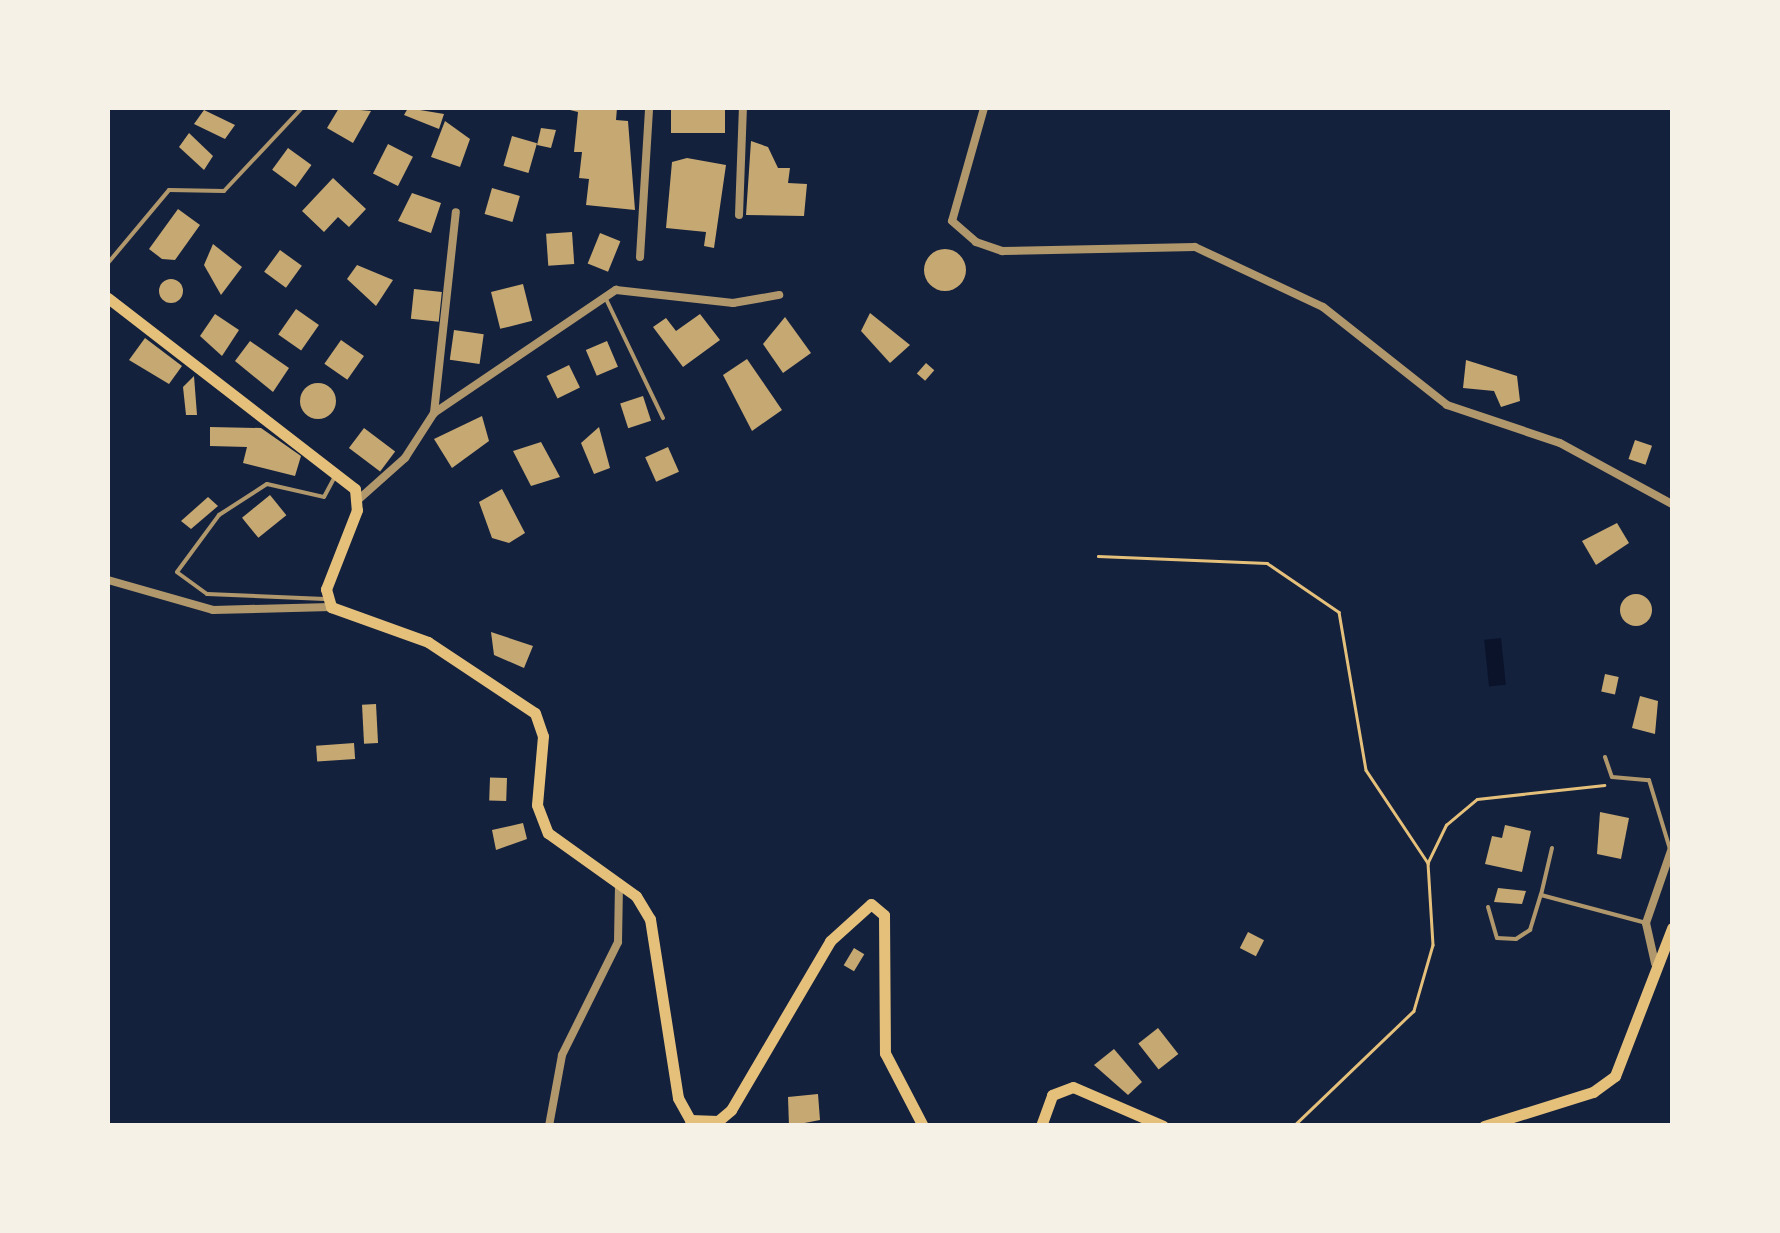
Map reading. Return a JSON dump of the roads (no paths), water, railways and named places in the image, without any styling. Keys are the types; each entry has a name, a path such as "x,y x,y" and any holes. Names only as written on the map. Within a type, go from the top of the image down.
{"main road":[{"path":"108,298 304,446 359,500 328,603 428,642 528,706 543,736 538,805 548,833 619,883 650,919 678,1098 699,1124 730,1110 860,904 879,909 884,1053 923,1126"},
{"path":"1484,1126 1604,1086 1621,1064 1655,962 1672,928"},
{"path":"1041,1126 1052,1095 1073,1086 1163,1126"}],"street":[{"path":"640,257 649,108"},
{"path":"739,215 743,108"},
{"path":"984,108 952,220 976,242 1002,251 1196,248 1323,307 1447,405 1560,443 1672,504"},
{"path":"434,412 456,212"},
{"path":"359,500 406,458 434,412 605,294 732,303 779,295"},
{"path":"108,580 213,610 328,603"},
{"path":"1655,962 1646,923 1672,850"},
{"path":"549,1126 562,1056 618,942 619,883"}],"lane":[{"path":"108,263 169,190 224,191 302,108"},
{"path":"605,294 663,418"},
{"path":"304,446 336,488 324,497 268,484 219,515 177,572 208,594 328,603"},
{"path":"1605,757 1612,777 1649,780 1672,850"},
{"path":"1488,906 1497,938 1516,940 1530,930 1552,848"},
{"path":"1541,894 1646,923"}],"water":[{"path":"1501,638 1506,685 1489,687 1484,640"}]}
